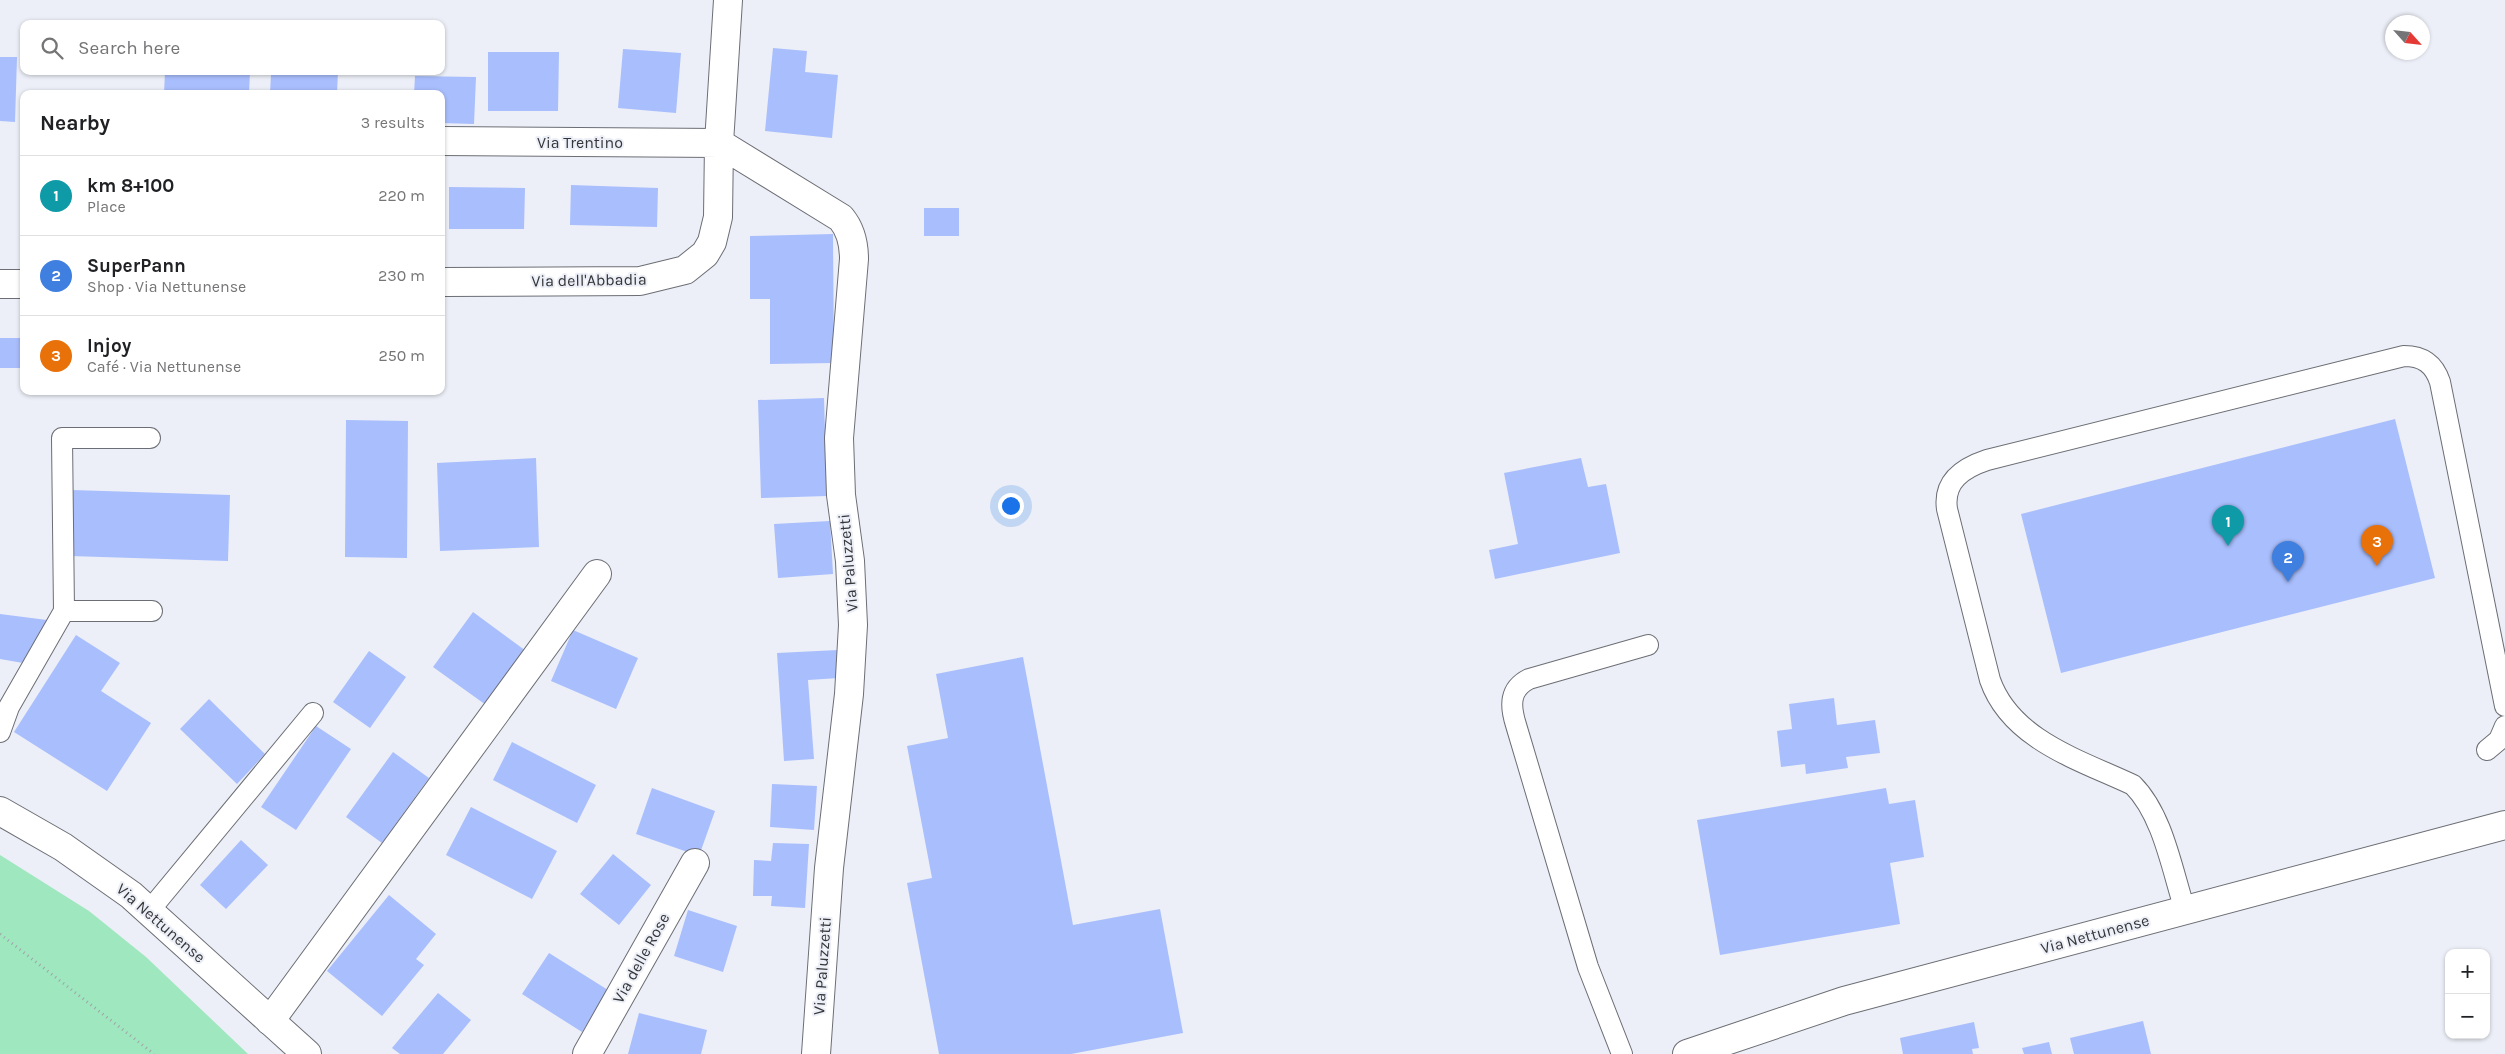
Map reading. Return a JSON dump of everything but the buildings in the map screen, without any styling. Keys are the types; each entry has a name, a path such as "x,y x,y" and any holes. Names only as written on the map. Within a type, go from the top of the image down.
{"street":[{"name":"Via dell'Abbadia","path":"445,282 640,281 685,270 706,254 716,232 719,143 728,0"},
{"name":"Via Trentino","path":"445,142 719,143"},
{"name":"Via Paluzzetti","path":"719,143 841,218 849,230 854,244 839,438 841,495 850,561 853,625 849,686 829,868 816,1054"},
{"path":"0,284 20,284"},
{"path":"270,1021 597,574"},
{"name":"Via Nettunense","path":"0,811 89,865 149,911 307,1054"},
{"name":"Via Nettunense","path":"1687,1054 1844,1002 2505,825"},
{"name":"Via delle Rose","path":"588,1054 695,863"}],"lane":[{"path":"2185,910 2156,818 2142,795 2133,785 2035,737 2007,712 1996,695 1990,680 1947,509 1947,491 1962,471 1987,460 2404,356 2421,358 2431,365 2440,382 2505,706"},
{"path":"0,732 8,707 64,611 62,438 150,438"},
{"path":"64,611 152,611"},
{"path":"1622,1054 1588,967 1516,725 1512,700 1517,687 1529,679 1648,645"},
{"path":"149,911 313,714"},
{"path":"2487,750 2499,740 2505,726"}],"path":[{"path":"0,934 154,1054"}],"green space":[{"path":"0,855 89,911 146,957 248,1054 0,1054"}],"place":[{"name":"km 8+100","path":"2228,546"},
{"name":"Injoy","path":"2377,566"},
{"name":"SuperPann","path":"2288,582"}]}
